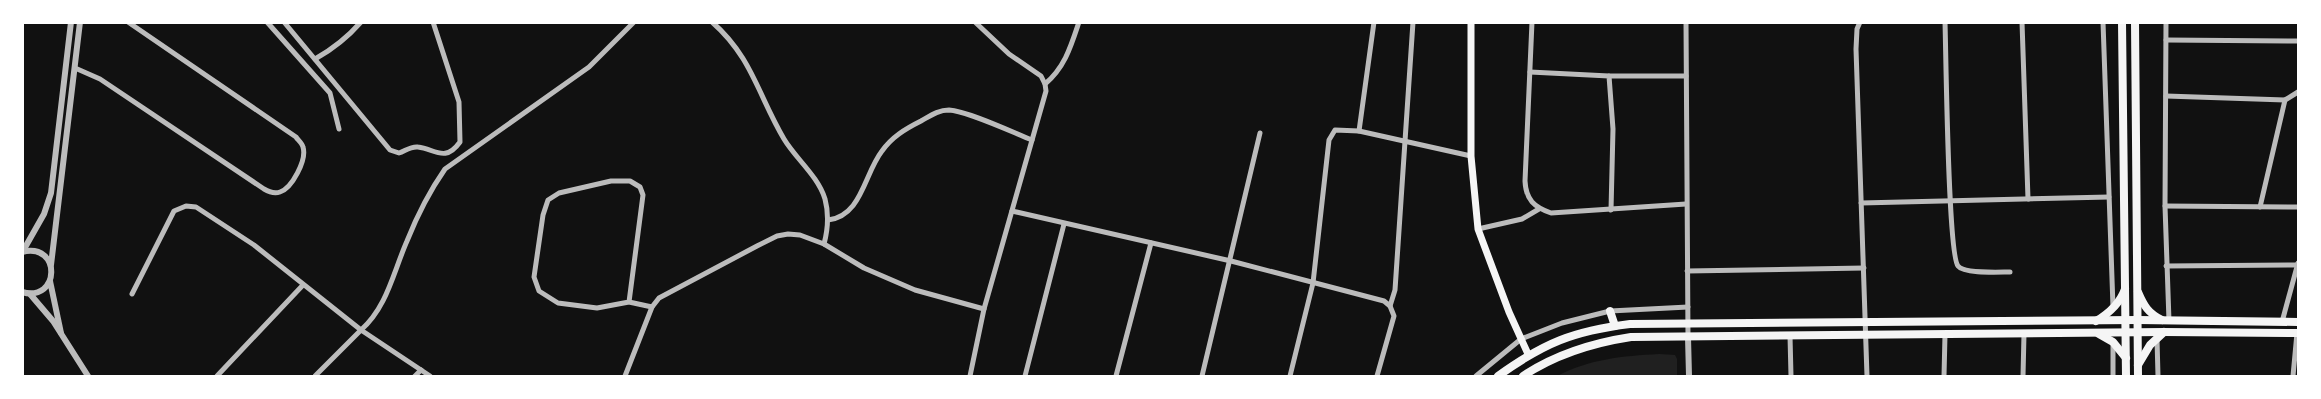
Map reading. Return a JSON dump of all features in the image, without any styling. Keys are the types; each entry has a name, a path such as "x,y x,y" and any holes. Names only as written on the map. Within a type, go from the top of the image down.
{"main road":[{"path":"1471,22 1471,156 1478,229 1528,354"},
{"path":"2122,22 2126,376"},
{"path":"2135,22 2138,376"},
{"path":"2094,322 2113,308 2120,300 2125,288"},
{"path":"2138,292 2145,308 2150,314 2166,321"},
{"path":"1610,311 1615,326"},
{"path":"1498,376 1528,354 1564,338 1597,328 1615,326 1688,323 2094,322 2126,320 2298,322"},
{"path":"1802,323 1803,336"},
{"path":"2138,364 2150,345 2164,332"},
{"path":"1523,376 1570,352 1599,342 1631,337 2164,332 2298,333"},
{"path":"2095,333 2113,342 2126,358"}],"street":[{"path":"23,252 41,220 51,193 71,22"},
{"path":"62,337 50,281 80,22"},
{"path":"75,68 100,79 264,189 276,193 287,188 299,168 303,155 303,148 296,137 128,22"},
{"path":"267,22 330,93 339,129"},
{"path":"284,22 390,150 399,153 416,147 434,153 446,153 451,151 460,142 460,109 433,22"},
{"path":"315,59 332,50 350,35 361,22"},
{"path":"315,376 376,314 387,295 406,242 430,190 445,169 589,67 634,22"},
{"path":"712,22 737,47 749,66 784,140 818,185 825,198 828,220 824,244"},
{"path":"970,376 984,309 1046,91 1045,84 1040,76 1009,54 975,22"},
{"path":"1045,84 1054,76 1066,59 1079,22"},
{"path":"1359,131 1374,22"},
{"path":"1390,306 1395,290 1413,22"},
{"path":"1532,22 1526,193 1530,201 1540,209 1551,213 1563,214 1686,204"},
{"path":"1686,22 1686,204 1689,376"},
{"path":"1860,22 1857,29 1856,49 1866,323 1866,376"},
{"path":"1945,22 1950,202 1954,256 1957,265 1964,270 2010,272"},
{"path":"2022,22 2028,199"},
{"path":"2103,22 2113,308"},
{"path":"2166,22 2166,321"},
{"path":"2166,40 2298,41"},
{"path":"1530,72 1609,76 1686,76"},
{"path":"1609,76 1613,129 1612,210"},
{"path":"2166,96 2286,100 2298,92"},
{"path":"2260,207 2286,100"},
{"path":"828,220 838,219 850,211 858,199 881,152 892,139 901,131 938,112 956,111 1032,140"},
{"path":"1290,376 1313,283 1330,140 1335,130 1359,131 1471,156"},
{"path":"1202,376 1231,261 1260,133"},
{"path":"629,302 643,195 640,187 630,181 611,181 558,193 548,200 543,214 535,261 534,277 539,291 558,303 579,306 597,308 629,302 652,307"},
{"path":"1861,202 1950,202 2109,197"},
{"path":"132,294 174,211 186,206 196,207 254,245 361,330 430,376"},
{"path":"2165,206 2298,207"},
{"path":"1478,229 1515,221 1540,209"},
{"path":"1012,211 1231,261 1384,301 1390,306 1394,316 1377,376"},
{"path":"1025,376 1064,224"},
{"path":"628,376 652,307 666,293 777,236 800,235 824,244 864,268 915,290 984,309"},
{"path":"1116,376 1151,243"},
{"path":"23,252 37,251 43,254 51,265"},
{"path":"2166,266 2298,264 2282,322"},
{"path":"1687,271 1864,268"},
{"path":"22,292 30,294 42,290 50,281"},
{"path":"217,376 303,285"},
{"path":"30,294 53,321 88,376"},
{"path":"1476,376 1521,339 1562,323 1610,311 1688,307"},
{"path":"2293,376 2298,333"},
{"path":"2023,376 2024,334"},
{"path":"1944,376 1945,335"},
{"path":"1790,336 1791,376"},
{"path":"2157,339 2158,376"},
{"path":"2112,376 2113,342"},
{"path":"415,376 421,370"}],"shaded area":[{"path":"1659,354 1675,355 1677,359 1677,376 1557,376 1569,370 1606,359"}]}
